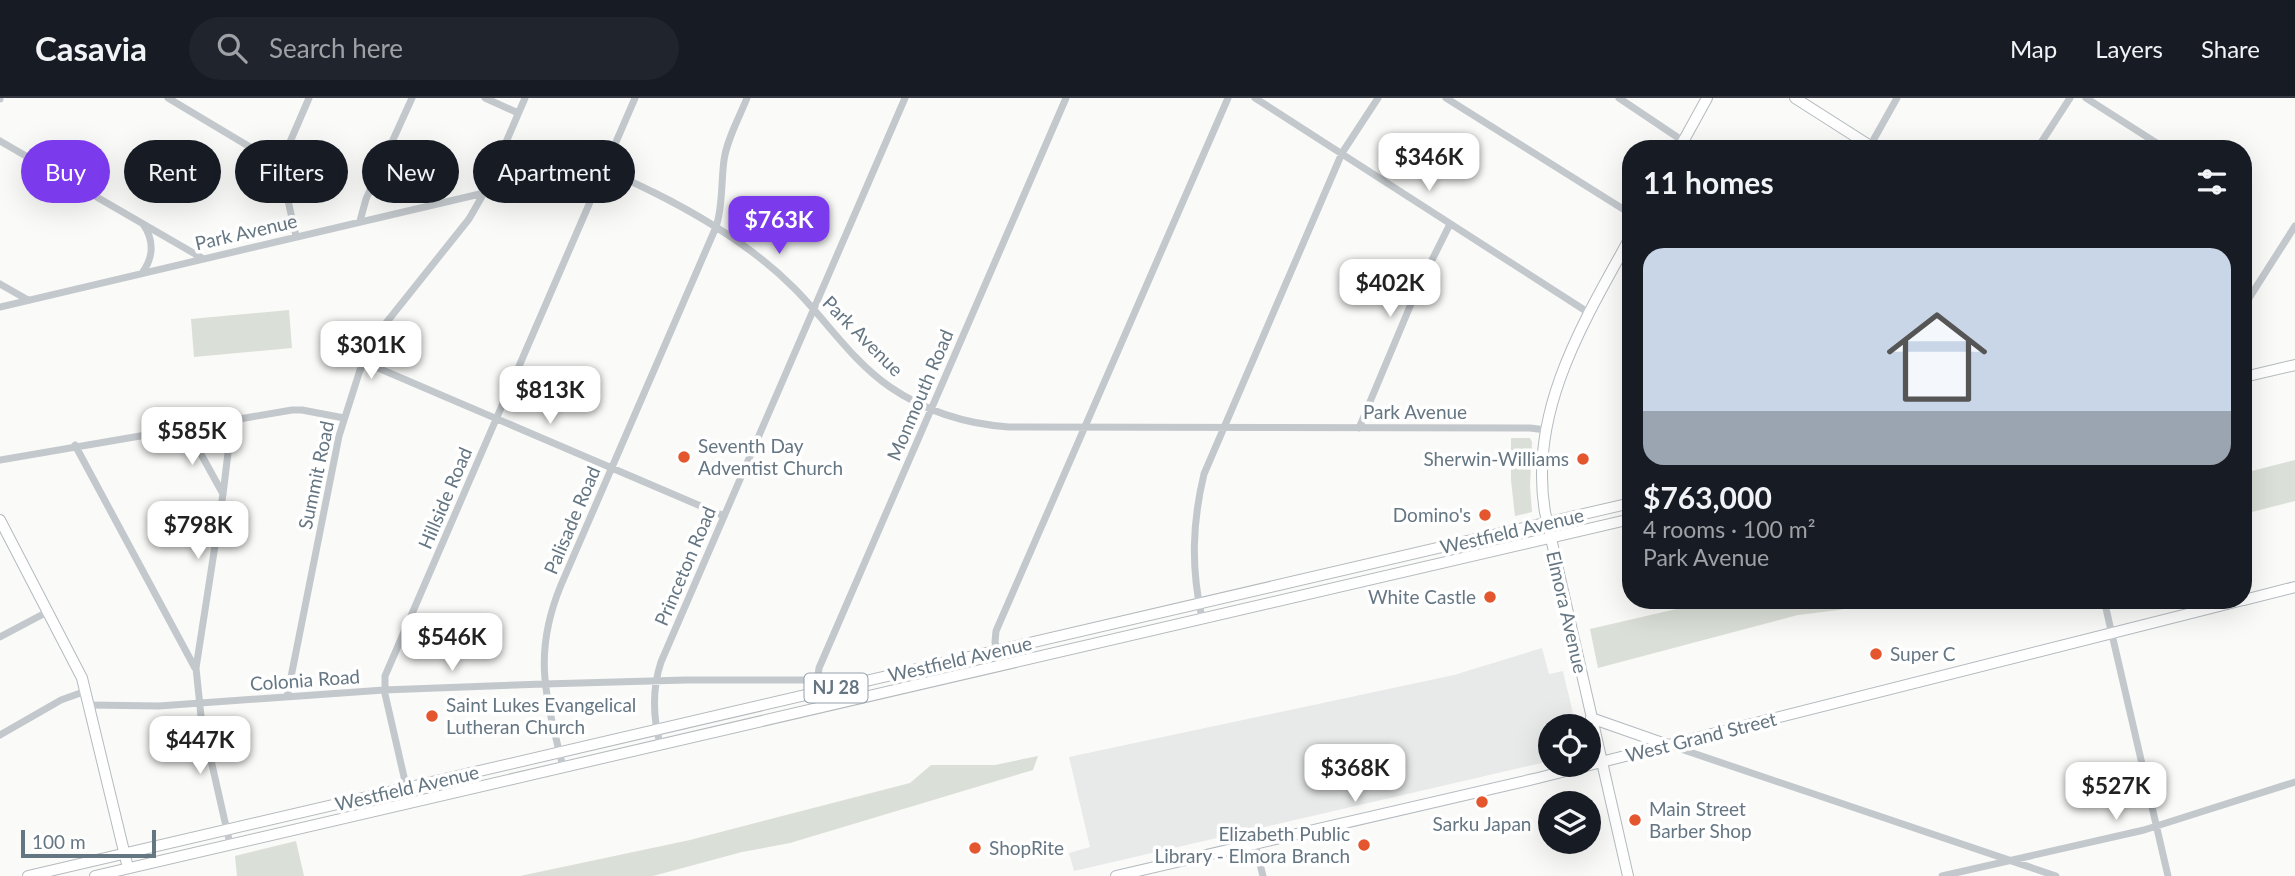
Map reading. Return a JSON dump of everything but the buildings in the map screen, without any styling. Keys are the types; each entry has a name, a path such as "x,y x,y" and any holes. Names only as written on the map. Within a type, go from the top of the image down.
{"main road":[{"path":"1684,140 1707,98"},
{"path":"1795,98 1862,140"},
{"name":"Elmora Avenue","path":"1590,714 1550,538 1542,483 1546,430 1561,373 1589,313 1622,252"},
{"path":"2252,375 2295,365"},
{"name":"Westfield Avenue","path":"125,854 1622,505"},
{"path":"0,520 80,672 128,868"},
{"name":"Westfield Avenue","path":"128,868 1622,521"},
{"path":"1374,563 1378,577"},
{"name":"West Grand Street","path":"2252,598 2295,587"},
{"name":"West Grand Street","path":"1601,762 2206,609"},
{"path":"1601,722 1668,745"},
{"name":"Elmora Avenue","path":"1601,762 1628,876"},
{"name":"West Grand Street","path":"1116,876 1538,777"},
{"name":"NJ 28","path":"28,876 125,854"},
{"name":"NJ 28","path":"95,876 128,868"}],"street":[{"path":"168,98 238,140"},
{"path":"291,140 309,98"},
{"path":"360,221 366,199 412,98"},
{"path":"485,98 518,113"},
{"name":"Summit Road","path":"507,140 524,98"},
{"name":"Hillside Road","path":"616,140 635,98"},
{"name":"Palisade Road","path":"563,767 544,684 544,649 554,603 716,227 724,158 747,98"},
{"name":"Princeton Road","path":"660,744 654,714 661,662 905,98"},
{"name":"Monmouth Road","path":"822,706 817,680 819,668 1066,98"},
{"path":"1001,665 996,631 1228,98"},
{"path":"1255,98 1589,313"},
{"path":"1202,618 1193,559 1196,510 1204,474 1342,153 1378,98"},
{"path":"1446,98 1622,208"},
{"path":"1619,98 1674,140"},
{"path":"1876,140 1897,98"},
{"path":"2043,140 2070,98"},
{"path":"2085,98 2152,140"},
{"path":"0,141 202,258"},
{"name":"Park Avenue","path":"635,184 716,227 773,268 857,358 883,381 931,409 962,420 985,425 1084,428 1546,430"},
{"name":"Park Avenue","path":"0,307 473,195"},
{"path":"288,203 296,236"},
{"name":"Summit Road","path":"287,697 344,418 364,362 386,323 469,219 478,203"},
{"name":"Hillside Road","path":"410,803 384,690 387,670 588,203"},
{"path":"142,223 150,237 151,252 142,273"},
{"path":"1359,428 1416,292 1450,223"},
{"path":"2252,293 2295,226"},
{"path":"0,284 28,300"},
{"path":"364,362 724,516"},
{"path":"0,460 75,445 302,410 344,418"},
{"path":"230,844 199,703 196,668 232,420"},
{"path":"187,427 223,494"},
{"path":"75,445 196,668"},
{"path":"2106,609 2168,876"},
{"path":"0,637 49,611"},
{"name":"Colonia Road","path":"90,705 146,706 384,690 657,680 817,680"},
{"path":"0,735 61,700 86,691"},
{"path":"1668,745 2056,876"},
{"path":"1942,876 2157,827 2295,782"},
{"path":"1255,844 1263,876"}],"shaded area":[{"path":"289,310 292,348 194,357 191,319"},
{"path":"1511,438 1530,438 1532,512 1515,516 1511,480"},
{"path":"2295,460 2295,501 2252,512 2252,471"},
{"path":"1676,609 1843,609 1798,615 1598,668 1590,629"},
{"path":"1542,648 1549,674 1563,671 1573,714 1538,714 1538,764 1074,871 1069,853 1090,847 1069,757 1454,675"},
{"path":"1038,756 1033,770 790,843 742,852 653,876 520,876 690,840 910,783 931,765 995,765"},
{"path":"296,841 304,876 237,876 235,856"}],"place":[{"name":"Seventh Day Adventist Church","path":"684,457"},
{"name":"Sherwin-Williams","path":"1583,459"},
{"name":"Domino's","path":"1485,515"},
{"name":"White Castle","path":"1490,597"},
{"name":"Super C","path":"1876,654"},
{"name":"Saint Lukes Evangelical Lutheran Church","path":"432,716"},
{"name":"Sarku Japan","path":"1482,802"},
{"name":"Main Street Barber Shop","path":"1635,820"},
{"name":"Elizabeth Public Library - Elmora Branch","path":"1364,845"},
{"name":"ShopRite","path":"975,848"}]}
